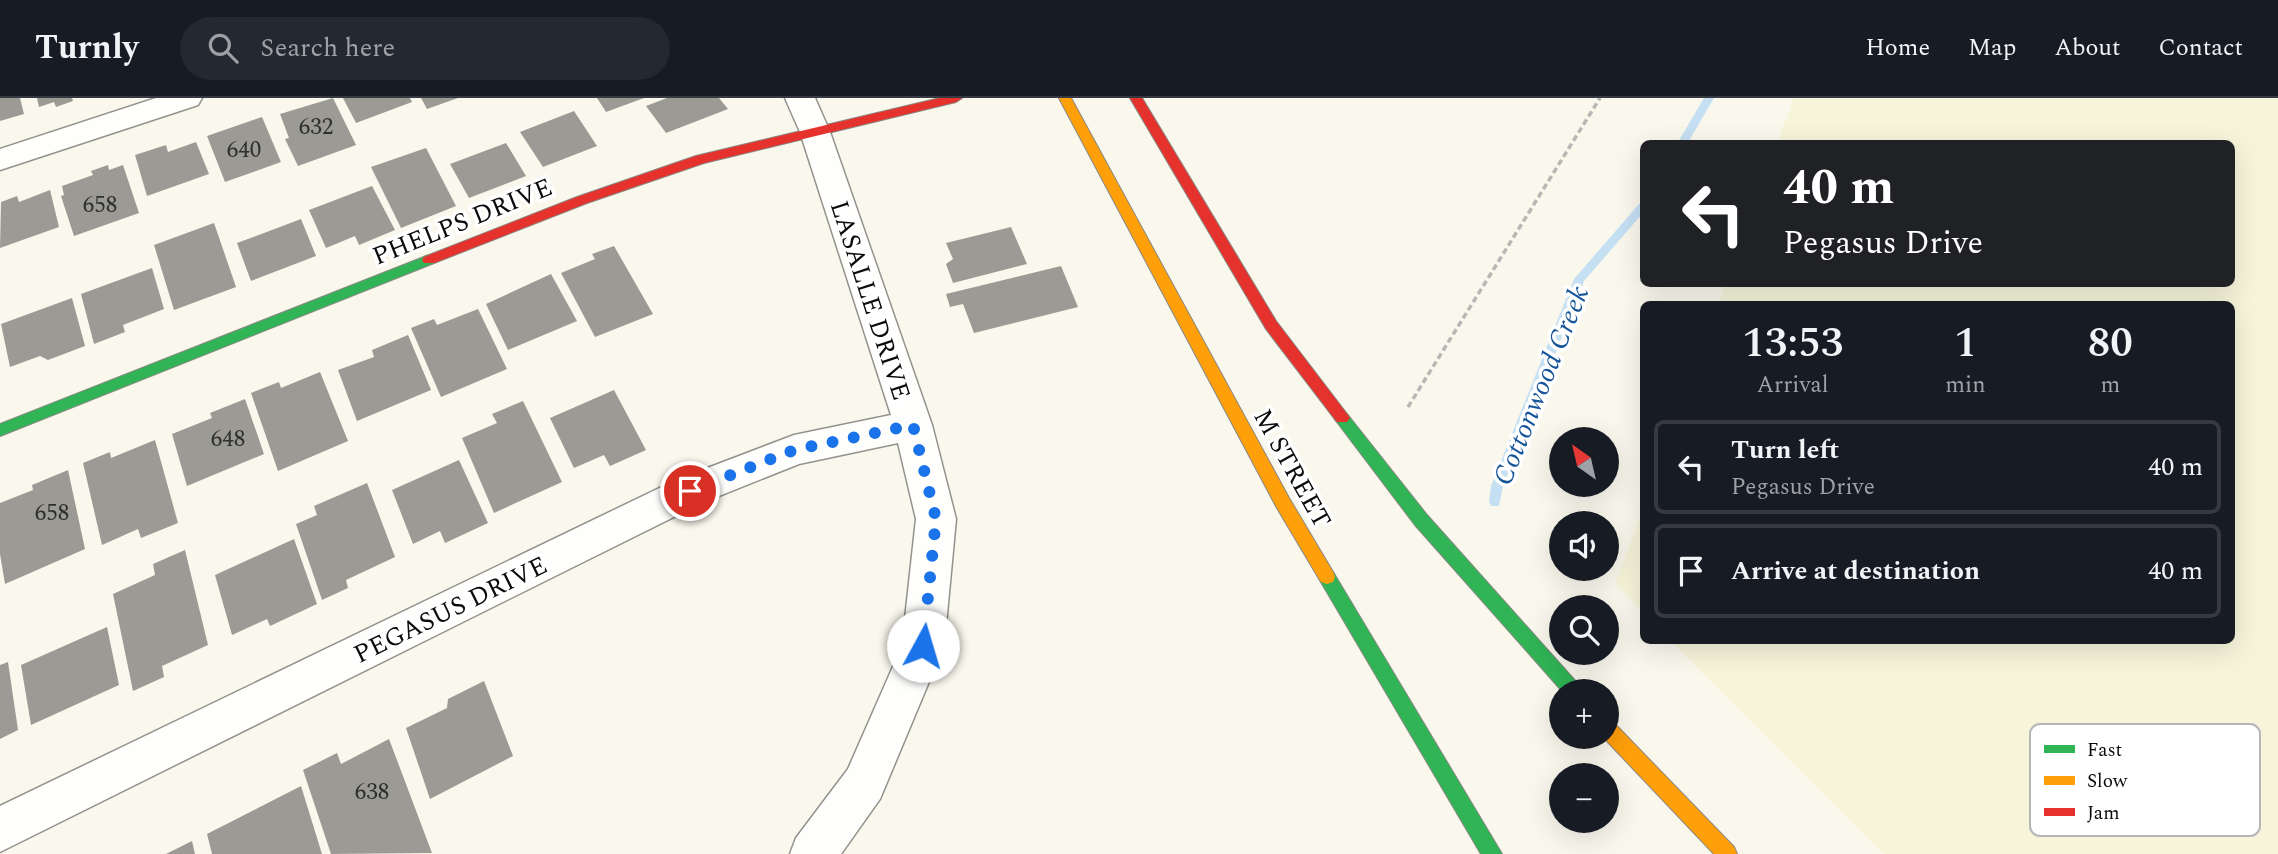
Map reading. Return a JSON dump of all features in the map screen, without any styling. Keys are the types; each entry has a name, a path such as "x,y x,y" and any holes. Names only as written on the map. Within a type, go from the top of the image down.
{"street":[{"path":"0,160 187,98"},
{"name":"PHELPS DRIVE","path":"0,430 582,200 701,159 808,115 956,98"},
{"name":"M STREET","path":"1065,98 1283,503 1492,854"},
{"path":"1136,98 1271,325 1422,520 1562,679"},
{"name":"LASALLE DRIVE","path":"808,115 913,425 936,519 923,646 864,784 813,854"},
{"name":"PEGASUS DRIVE","path":"0,830 690,491 794,450 913,425"},
{"path":"1619,741 1727,854"}],"path":[{"path":"1408,407 1600,98"}],"green space":[{"path":"1794,98 2278,98 2278,854 1884,854 1674,644 2235,644 2235,301 1719,301 1725,287 2235,287 2235,140 1778,140"},
{"path":"1640,517 1640,609 1615,584 1619,581 1619,573"}],"building":[{"path":"0,98 20,98 24,114 0,121"},
{"path":"37,98 72,98 73,101 56,107 54,102 39,107"},
{"path":"333,98 356,145 298,166 285,139 289,138 280,114"},
{"path":"343,98 410,98 412,102 356,123"},
{"path":"421,98 458,98 427,109"},
{"path":"597,98 644,98 606,112"},
{"path":"667,98 719,98 728,109 666,133 646,106"},
{"path":"574,111 597,146 543,167 520,132"},
{"path":"262,117 281,162 225,182 207,136"},
{"path":"196,142 209,174 147,196 135,155 166,145 168,152"},
{"path":"506,143 526,176 469,198 450,164"},
{"path":"426,148 456,206 401,228 371,167"},
{"path":"108,165 109,170 123,165 139,213 74,236 61,196 64,195 62,186 93,175 91,171"},
{"path":"372,186 395,230 359,245 355,236 326,248 309,210"},
{"path":"50,190 59,227 0,248 1,202 17,196 19,202"},
{"path":"301,219 316,256 251,281 237,243"},
{"path":"214,223 236,287 174,310 154,245"},
{"path":"1011,227 1027,264 953,283 946,264 953,259 946,243"},
{"path":"614,246 653,314 595,337 561,273 595,259 592,254"},
{"path":"1061,266 1078,307 974,333 963,304 950,307 946,294"},
{"path":"152,268 164,309 123,325 125,332 94,344 81,294"},
{"path":"551,274 577,321 508,350 486,304"},
{"path":"72,298 85,346 48,360 40,356 10,367 1,324"},
{"path":"478,309 507,369 441,397 411,328 434,319 437,325"},
{"path":"408,335 431,390 357,421 338,370 374,357 372,350"},
{"path":"320,372 348,441 278,471 251,393 279,382 281,388"},
{"path":"614,390 646,450 610,466 604,455 574,468 550,418"},
{"path":"245,399 264,454 187,486 172,434 212,418 210,413"},
{"path":"523,401 562,482 494,513 462,438 497,423 492,414"},
{"path":"155,440 178,523 141,538 138,529 102,545 83,463 110,452 111,458"},
{"path":"459,460 488,523 445,543 440,531 413,544 392,490"},
{"path":"68,470 85,549 5,584 0,554 0,503 33,490 32,485"},
{"path":"367,483 395,557 346,580 348,588 322,600 296,524 317,515 314,506"},
{"path":"294,539 317,604 270,626 267,619 232,635 215,575"},
{"path":"185,550 208,645 162,666 164,677 133,691 113,594 155,575 153,564"},
{"path":"107,627 119,685 31,725 21,665"},
{"path":"8,662 18,730 0,739 0,665"},
{"path":"484,681 513,756 430,799 406,728 447,708 448,699"},
{"path":"389,739 432,853 331,854 303,770 337,753 341,764"},
{"path":"301,786 322,854 212,854 207,834"},
{"path":"192,841 195,854 166,854"}],"waterway":[{"name":"Cottonwood Creek","path":"1684,140 1709,98"},
{"name":"Cottonwood Creek","path":"1495,502 1497,486 1579,279 1640,210"}],"traffic: fast":[{"path":"0,430 429,260"},
{"path":"1342,418 1421,520 1562,679"},
{"path":"1327,577 1492,854"}],"traffic: slow":[{"path":"1065,98 1283,503 1327,577"},
{"path":"1619,741 1727,854"}],"traffic: jam":[{"path":"429,260 582,200 701,159 956,98"},
{"path":"1136,98 1271,325 1342,418"}],"route":[{"path":"690,491 794,450 913,425 936,519 923,646"}]}
